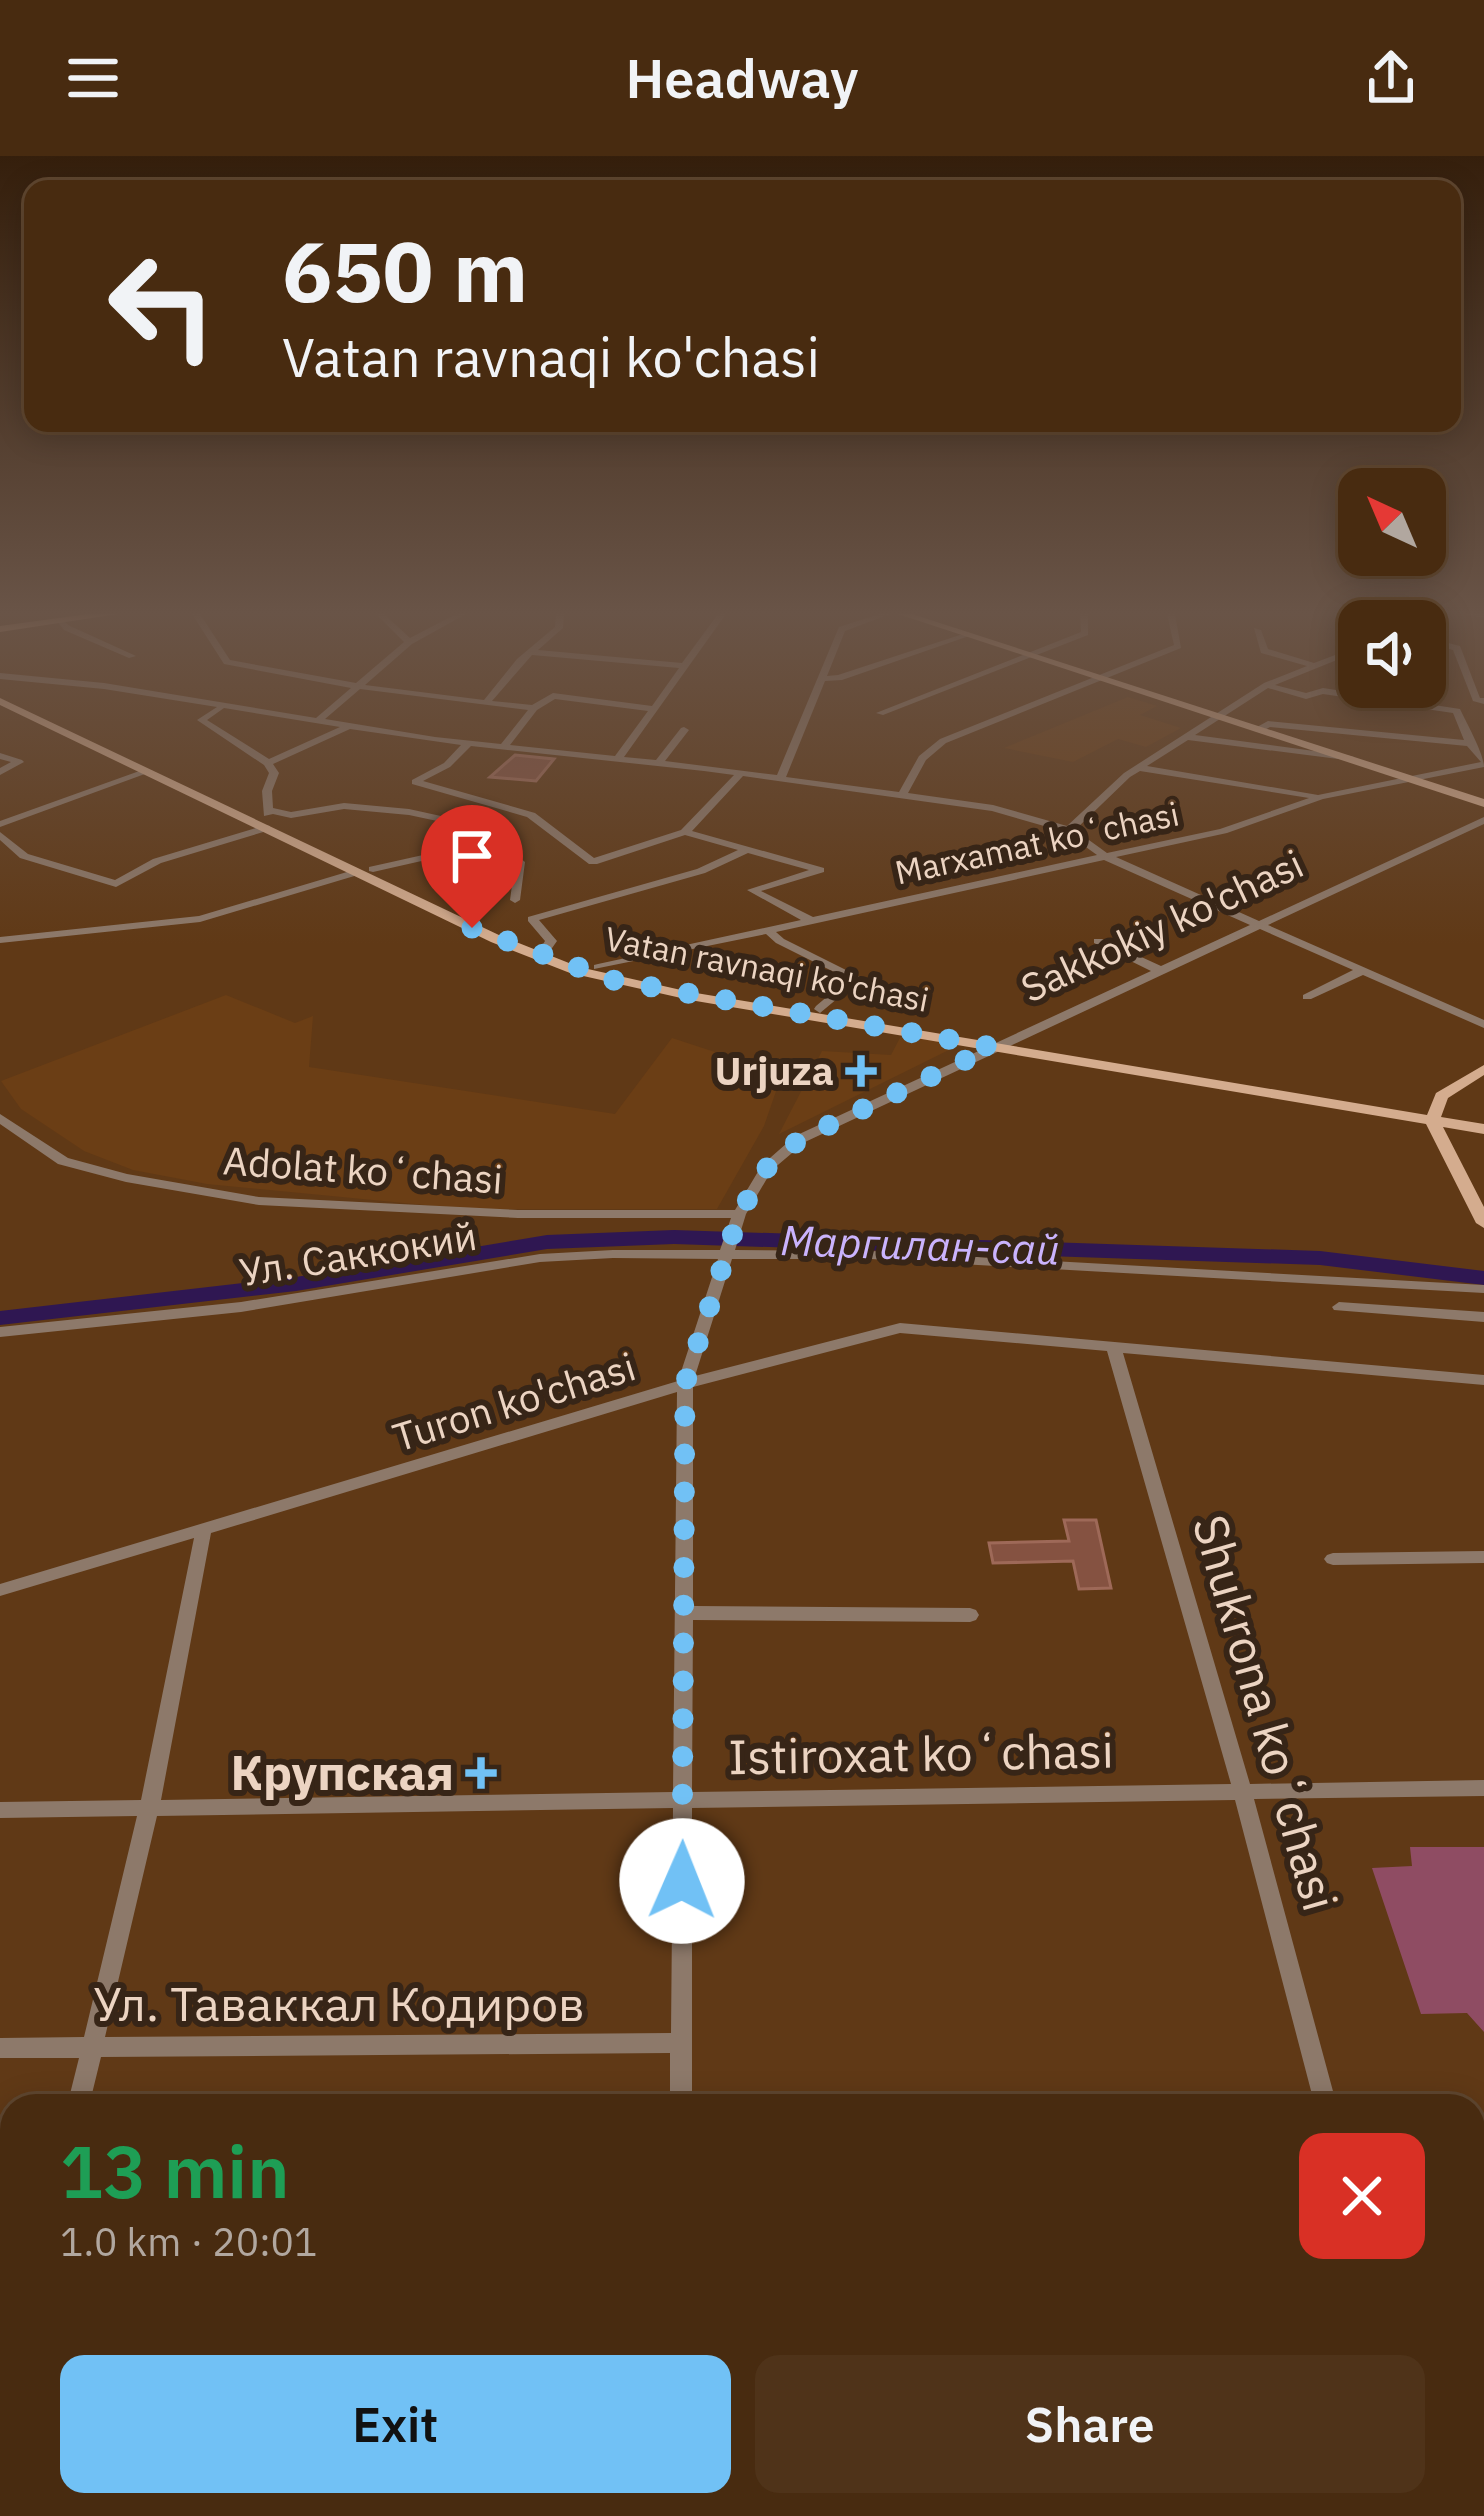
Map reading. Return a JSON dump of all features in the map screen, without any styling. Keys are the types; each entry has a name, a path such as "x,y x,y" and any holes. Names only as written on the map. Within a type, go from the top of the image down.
{"main road":[{"name":"Vatan ravnaqi ko'chasi","path":"54,724 148,771 268,818"},
{"name":"Vatan ravnaqi ko'chasi","path":"60,724 268,818 519,950 575,970 690,997 1432,1115"},
{"path":"1247,724 1484,802"},
{"name":"Vatan ravnaqi ko'chasi","path":"355,866 598,967 1432,1115"},
{"path":"1432,1115 1441,1096 1484,1069"},
{"path":"1432,1115 1484,1118"},
{"path":"1432,1115 1484,1130"},
{"path":"1432,1115 1484,1223"}],"street":[{"path":"207,724 268,763 274,773 267,791 268,818"},
{"path":"330,724 993,808 1069,830 1104,856 1484,1024"},
{"path":"503,748 521,724"},
{"path":"618,759 643,724"},
{"path":"781,778 802,724"},
{"path":"902,795 922,758 943,741 984,724"},
{"path":"1069,830 1109,789 1208,724"},
{"path":"1260,728 1268,724"},
{"path":"1269,724 1469,743"},
{"path":"1460,724 1484,762"},
{"path":"268,763 349,727"},
{"path":"1463,729 1484,729"},
{"path":"659,763 684,730"},
{"path":"1188,737 1357,760"},
{"path":"468,744 447,765 415,782 531,815 593,862 685,832 741,773"},
{"path":"0,756 19,762 0,772"},
{"name":"Marxamat koʻchasi","path":"598,967 1223,831 1321,797 1484,762"},
{"path":"1140,768 1321,797"},
{"path":"0,824 148,771"},
{"path":"0,835 24,856 116,884 158,861 268,818 336,806 389,808 472,826 494,842 520,862 515,900"},
{"path":"0,808 25,815"},
{"name":"Sakkokiy ko'chasi","path":"680,2094 685,1384 739,1214 767,1168 800,1139 1484,820"},
{"path":"685,832 820,870 752,890 809,920"},
{"path":"0,940 200,920 355,866 494,842"},
{"path":"546,949 551,941 532,919 700,871 746,850"},
{"path":"767,929 780,941 856,978 820,1009"},
{"path":"1098,941 1161,971"},
{"path":"1307,997 1361,970"},
{"name":"Adolat koʻchasi","path":"0,1118 62,1161 126,1178 259,1201 518,1214 739,1214"},
{"name":"Ул. Саккокий","path":"0,1332 241,1307 540,1258 726,1254 998,1260 1484,1288"},
{"path":"1339,1306 1484,1317"},
{"name":"Turon ko'chasi","path":"0,1590 203,1533 685,1384 900,1328 1484,1380"},
{"name":"Shukrona koʻchasi","path":"1113,1346 1242,1789 1323,2094"},
{"path":"81,2094 149,1809 203,1533"},
{"path":"1333,1559 1484,1556"},
{"path":"687,1613 970,1615"},
{"name":"Istiroxat koʻchasi","path":"0,1810 1484,1788"},
{"name":"Ул. Таваккал Кодиров","path":"0,2048 678,2043"}],"shaded area":[{"path":"1062,724 1181,728 1146,747 1118,739 1073,762 1004,748"},
{"path":"226,995 295,1023 313,1016 309,1067 615,1114 672,1038 782,1074 764,1126 717,1209 466,1209 207,1184 133,1170 84,1151 21,1109 1,1081"},
{"name":"Urjuza","path":"901,1036 961,1044 779,1134 822,1051 891,1055"},
{"path":"1410,1847 1484,1847 1484,2032 1467,2013 1421,2014 1372,1868 1412,1866"}],"building":[{"path":"515,755 554,759 536,781 490,777"},
{"path":"1064,1520 1096,1520 1111,1588 1079,1589 1073,1561 993,1563 989,1543 1069,1541"}],"waterway":[{"name":"Маргилан-сай","path":"0,1318 296,1284 547,1242 674,1237 1320,1258 1484,1278"}],"place":[{"name":"Urjuza","path":"861,1071"},
{"name":"Крупская","path":"481,1773"}],"route":[{"path":"472,928 519,950 613,980 993,1047 800,1139 767,1168 739,1214 685,1384 682,1881"}]}
